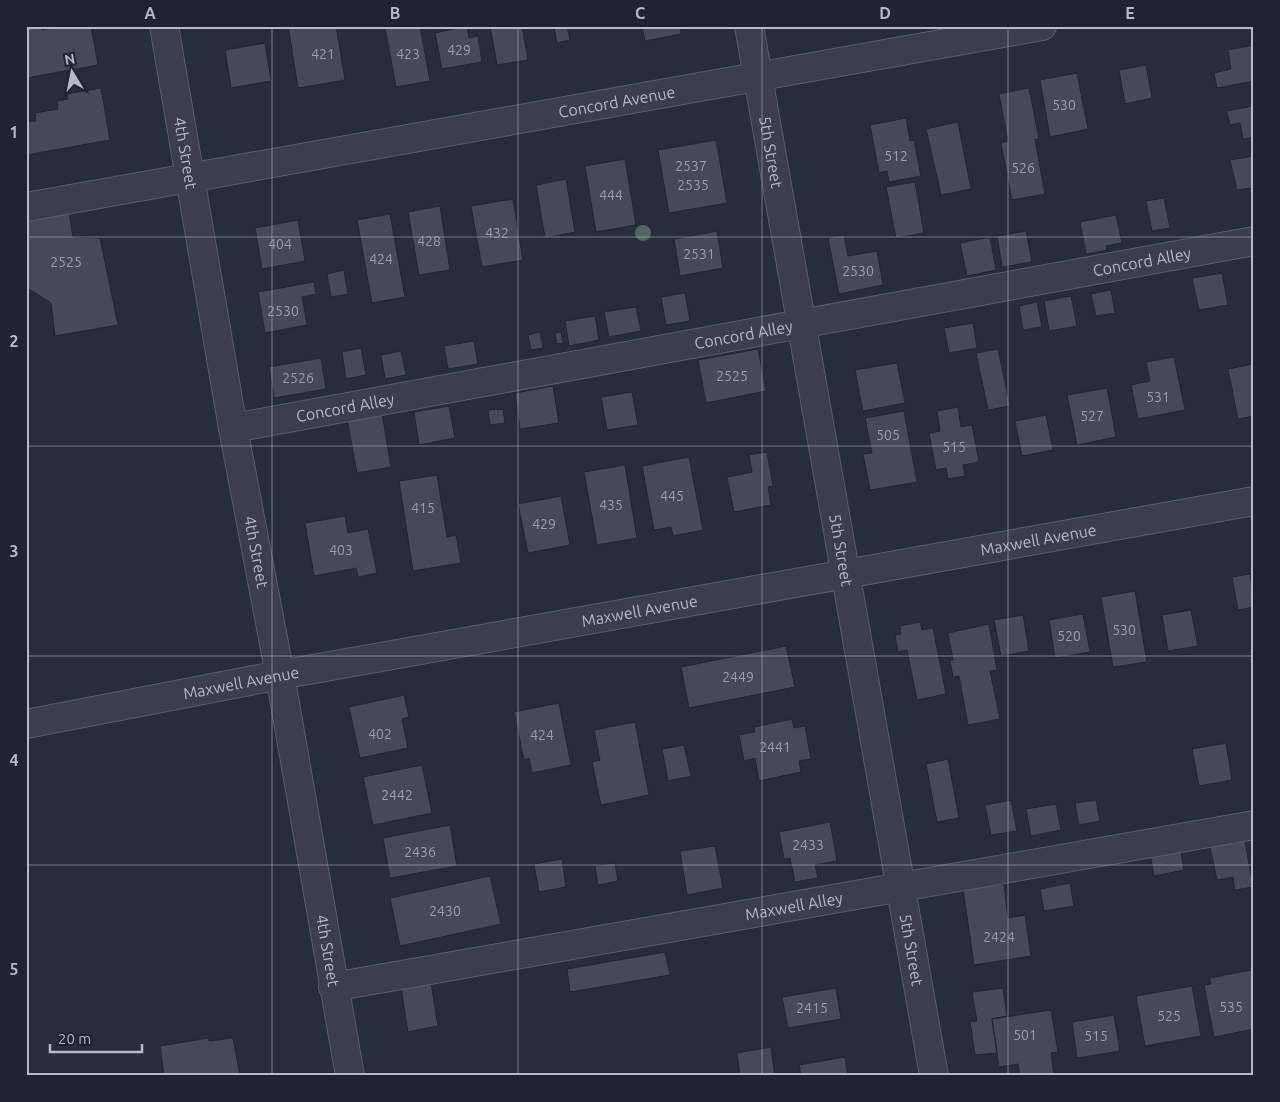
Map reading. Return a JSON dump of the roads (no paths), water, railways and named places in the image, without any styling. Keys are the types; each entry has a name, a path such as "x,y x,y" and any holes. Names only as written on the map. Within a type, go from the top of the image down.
{"street":[{"name":"4th Street","path":"164,26 233,428 280,675 350,1076"},
{"name":"5th Street","path":"749,26 934,1076"},
{"name":"Concord Avenue","path":"26,207 1042,26"},
{"name":"Concord Alley","path":"233,428 1254,241"},
{"name":"Maxwell Avenue","path":"26,724 280,675 845,572 1254,501"},
{"name":"Maxwell Alley","path":"333,987 1254,825"}]}
